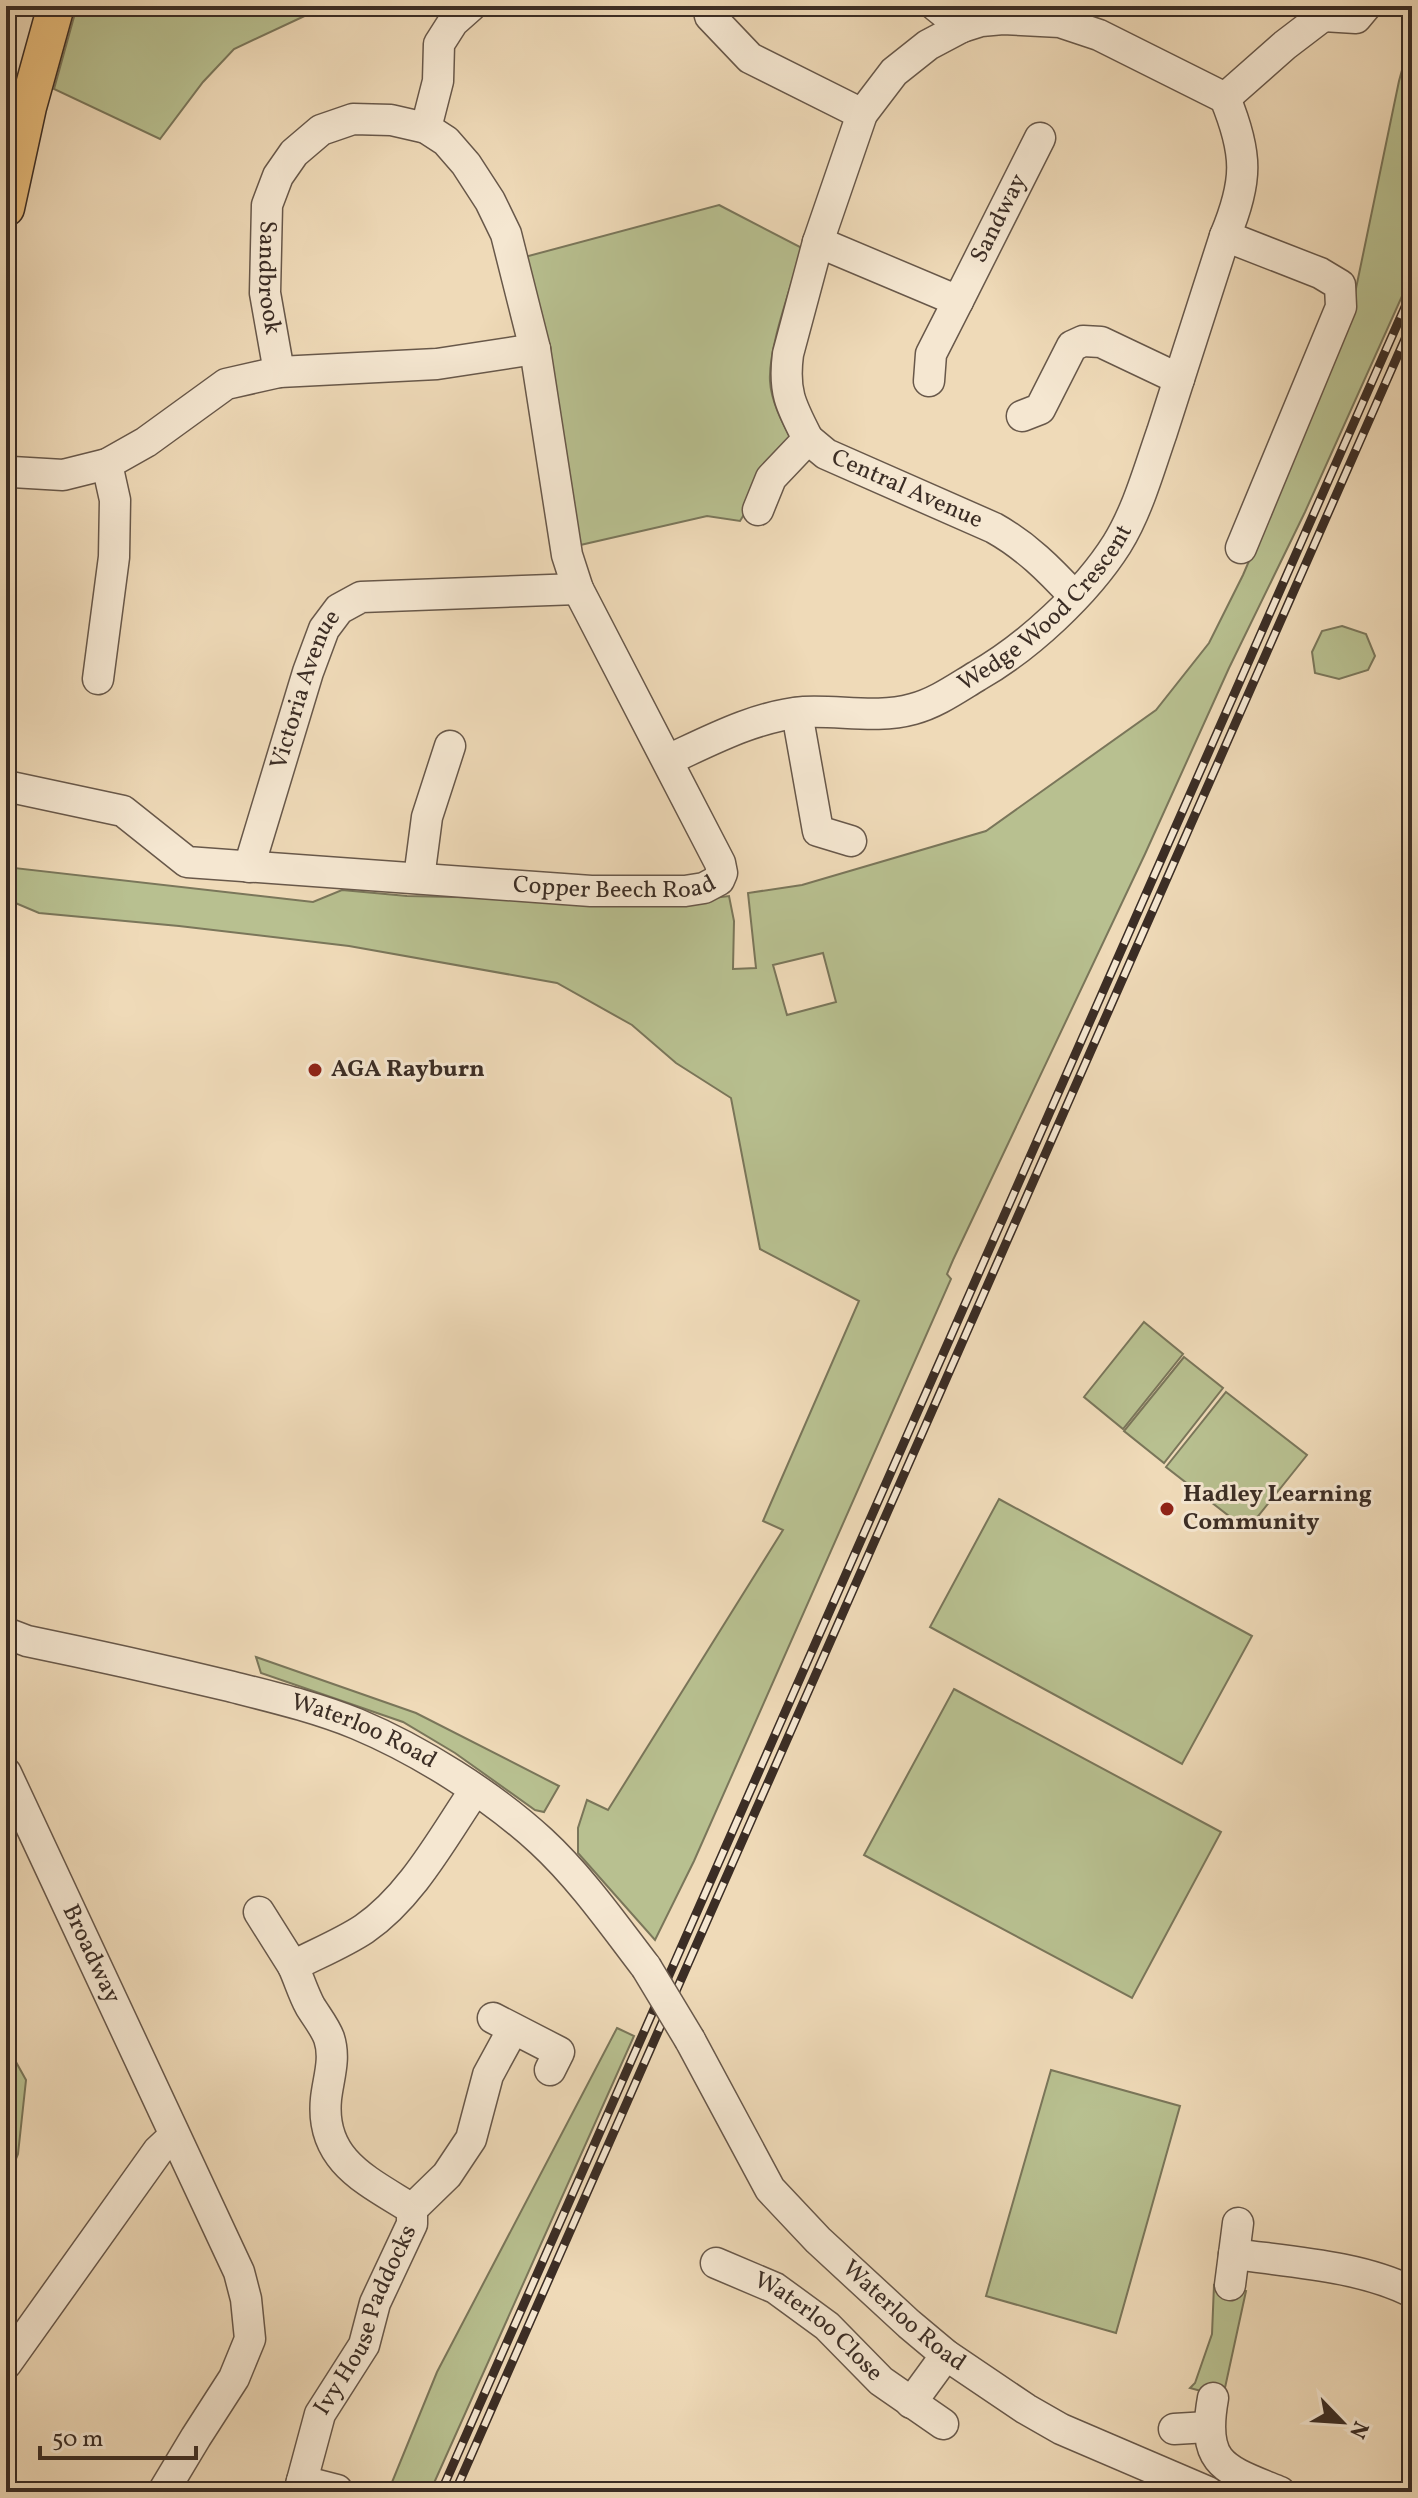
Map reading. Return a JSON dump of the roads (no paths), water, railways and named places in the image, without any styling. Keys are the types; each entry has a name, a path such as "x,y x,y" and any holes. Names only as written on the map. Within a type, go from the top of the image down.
{"main road":[{"path":"6,208 28,107 56,6"}],"street":[{"path":"426,128 438,81 439,44 453,22 471,6"},
{"path":"708,6 710,16 750,58 862,114"},
{"path":"936,6 962,27"},
{"path":"808,439 790,405 786,370 818,242 862,114 894,72 928,45 981,21 1060,22 1099,35 1225,98 1326,11 1356,18 1366,6"},
{"name":"Wedge Wood Crescent","path":"668,760 757,721 797,713 889,714 915,709 1001,663 1097,572 1124,531 1139,497 1239,201 1243,165 1237,126 1225,98"},
{"name":"Sandbrook","path":"279,372 265,293 267,205 278,176 294,153 321,130 353,119 391,120 426,128 446,141 466,164 490,201 506,234 535,349 567,555 578,589"},
{"name":"Sandway","path":"929,381 931,354 1040,138"},
{"path":"1225,236 1320,273 1340,285 1341,307 1241,548"},
{"path":"818,242 958,301"},
{"path":"1022,416 1040,409 1072,346 1083,341 1101,342 1179,379"},
{"path":"6,470 63,475 107,464 146,442 226,384 279,372 437,364 535,349"},
{"name":"Central Avenue","path":"758,510 771,478 808,439 826,454 1019,542 1074,596"},
{"path":"98,679 114,557 115,500 107,464"},
{"name":"Copper Beech Road","path":"6,786 123,811 187,862 591,891 685,891 715,884 722,873 720,863 578,589"},
{"name":"Victoria Avenue","path":"249,867 308,672 324,629 339,609 361,597 578,589"},
{"path":"797,713 818,831 851,841"},
{"path":"419,878 427,817 450,746"},
{"name":"Waterloo Road","path":"6,1633 27,1641 164,1670 308,1706 393,1740 505,1811 542,1842 594,1899 646,1967 690,2040 770,2189 873,2292 946,2355 1026,2409 1061,2429 1208,2492"},
{"name":"Broadway","path":"6,1773 239,2272 246,2299 250,2339 234,2378 163,2492"},
{"path":"293,1966 364,1929 390,1907 415,1877 475,1790"},
{"name":"Ivy House Paddocks","path":"259,1912 293,1966 307,2002 329,2038 333,2071 326,2098 326,2125 337,2150 350,2169 412,2209 412,2224 375,2303 364,2345 320,2414 300,2487 337,2490"},
{"path":"412,2209 447,2175 471,2139 503,2024 559,2052 550,2070"},
{"path":"6,2364 158,2151 174,2136"},
{"path":"1230,2285 1238,2223"},
{"path":"1234,2254 1370,2276 1412,2292"},
{"name":"Waterloo Close","path":"736,2261 827,2326 881,2381 943,2424"},
{"path":"911,2403 946,2355"},
{"path":"1174,2429 1211,2412 1213,2453 1235,2473 1280,2492"}],"railway":[{"path":"441,2492 1412,291"},
{"path":"455,2492 1412,323"}],"place":[{"name":"AGA Rayburn","path":"315,1070"},
{"name":"Hadley Learning Community","path":"1167,1509"}]}
